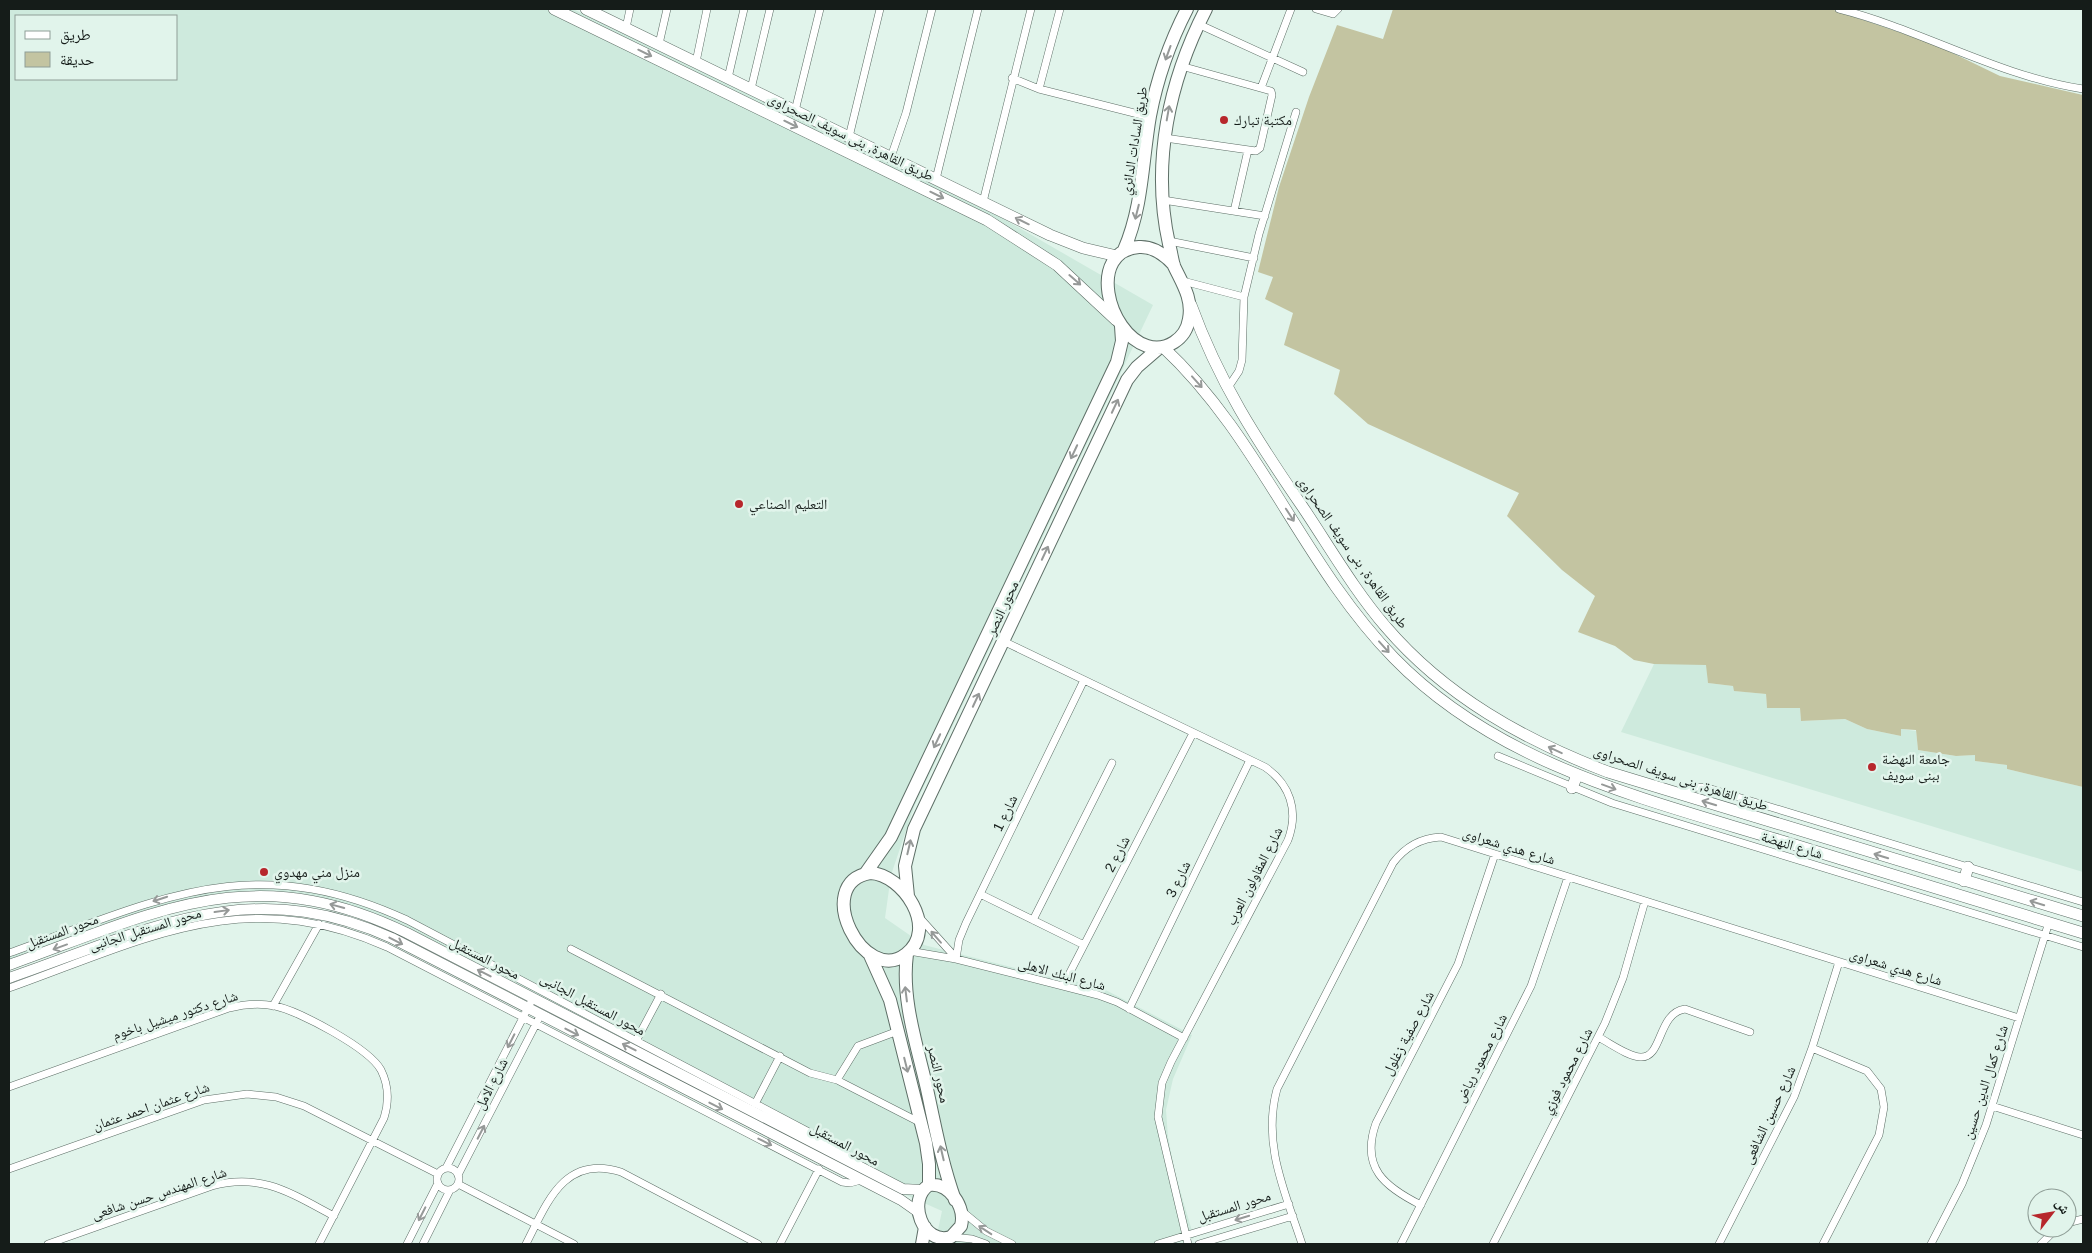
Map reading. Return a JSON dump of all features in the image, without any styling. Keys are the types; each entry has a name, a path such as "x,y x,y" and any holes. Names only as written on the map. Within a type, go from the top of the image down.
{"highway":[{"name":"طريق السادات الدائري","path":"1120,253 1135,221 1143,179 1150,117 1167,54 1187,9"},
{"name":"طريق السادات الدائري","path":"1174,265 1168,241 1163,200 1168,110 1181,66 1206,9"},
{"path":"1143,179 1148,185 1155,186 1163,178"},
{"path":"1143,247 1165,254 1174,265 1183,281 1188,298 1190,318 1186,329 1174,343 1161,348 1139,343 1119,323 1108,296 1111,268 1120,253 1143,247"},
{"name":"محور النصر","path":"865,874 891,836 1117,362 1122,341 1119,323"},
{"name":"محور النصر","path":"908,896 906,866 911,838 1127,380 1137,368 1161,348"},
{"path":"865,874 875,874 890,878 908,896 917,914 919,931 916,942 908,952 891,960 879,958 869,952 850,928 843,911 844,899 849,887 865,874"},
{"name":"محور النصر","path":"869,952 886,989 921,1123 928,1153 926,1188"},
{"name":"محور النصر","path":"908,952 905,986 908,1007 946,1170 958,1205"},
{"path":"943,1187 958,1205 961,1226 947,1240 936,1237 925,1227 918,1212 918,1201 926,1188 943,1187"},
{"path":"922,1244 925,1227"}],"main road":[{"name":"طريق القاهرة, بنى سويف الصحراوى","path":"554,9 975,214 1040,253 1083,287 1119,323"},
{"name":"طريق القاهرة, بنى سويف الصحراوى","path":"593,10 622,26 1050,235 1083,248 1120,253"},
{"path":"614,38 622,26"},
{"path":"1040,253 1050,235"},
{"name":"طريق القاهرة, بنى سويف الصحراوى","path":"1188,298 1227,389 1250,431 1371,608 1400,643 1427,669 1481,710 1541,744 1608,772 2083,916"},
{"name":"طريق القاهرة, بنى سويف الصحراوى","path":"1161,348 1207,392 1361,620 1408,672 1442,702 1480,728 1520,750 1578,775 1633,795 2083,933"},
{"path":"1243,466 1253,459"},
{"path":"1572,788 1578,775"},
{"path":"1728,824 1733,811"},
{"path":"1964,881 1968,867"}],"street":[{"path":"622,26 630,9"},
{"path":"659,44 667,9"},
{"path":"696,62 707,9"},
{"path":"728,78 744,9"},
{"path":"751,89 770,9"},
{"path":"795,110 820,9"},
{"path":"849,137 880,9"},
{"path":"891,157 906,113 932,9"},
{"path":"936,179 978,9"},
{"path":"983,202 1012,78 1031,9"},
{"path":"1039,89 1060,9"},
{"path":"1261,88 1291,9"},
{"path":"1316,9 1333,14 1338,9"},
{"path":"1839,9 1889,24 2018,74 2083,89"},
{"path":"1198,24 1303,72"},
{"path":"1165,138 1248,150 1260,150 1272,95 1271,91 1181,66"},
{"path":"1012,78 1039,89 1150,117"},
{"path":"1227,389 1239,370 1242,360 1244,297 1265,216 1296,112"},
{"path":"1234,211 1248,150"},
{"path":"1163,200 1265,216"},
{"path":"1168,241 1254,258"},
{"path":"1183,281 1244,297"},
{"name":"شارع المقاولون العرب","path":"1003,642 1250,760 1271,771 1286,788 1293,811 1293,826 1288,840 1162,1083 1158,1117 1188,1244"},
{"name":"شارع 1","path":"956,959 962,931 1084,680"},
{"name":"شارع 2","path":"1063,986 1194,733"},
{"name":"شارع النهضة","path":"1498,756 1612,803 2083,947"},
{"name":"شارع 3","path":"1129,1009 1250,760"},
{"path":"1033,920 1112,763"},
{"path":"1678,793 1702,787 2083,902"},
{"name":"شارع هدي شعراوى","path":"1302,1244 1273,1152 1271,1139 1272,1113 1277,1089 1393,864 1410,846 1433,838 1441,838 1495,854 2019,1018"},
{"name":"شارع صفية زغلول","path":"1420,1205 1394,1191 1382,1178 1372,1156 1374,1129 1458,964 1495,854"},
{"name":"شارع محمود رياض","path":"1401,1244 1531,986 1568,877"},
{"name":"محور المستقبل الجانبى","path":"9,953 185,892 234,885 282,885 329,892 382,908 529,992 636,1041 755,1104 766,1113"},
{"path":"980,894 1084,945"},
{"name":"محور المستقبل","path":"9,965 184,904 242,895 281,896 325,902 364,914 529,992 546,1005 766,1113 903,1189 926,1188"},
{"name":"شارع محمود فوزي","path":"1493,1244 1598,1037 1623,978 1645,901"},
{"name":"محور المستقبل","path":"9,978 186,917 235,909 280,909 335,918 377,932 525,1013 902,1200 918,1212"},
{"path":"917,914 956,959"},
{"name":"محور المستقبل الجانبى","path":"9,988 160,934 202,923 261,917 319,924 354,933 525,1013"},
{"name":"شارع كمال الدين حسين","path":"1931,1244 1962,1184 1992,1106 2049,922"},
{"path":"273,1006 319,924"},
{"path":"571,949 661,994 810,1073 837,1080 921,1123"},
{"name":"شارع البنك الاهلى","path":"908,952 956,959 1098,995 1184,1038"},
{"name":"شارع حسين الشافعى","path":"1719,1244 1789,1108 1812,1048 1839,962"},
{"name":"شارع الامل","path":"446,1168 525,1013 529,992"},
{"path":"636,1041 661,994"},
{"name":"شارع دكتور ميشيل باخوم","path":"9,1086 230,1008 256,1004 273,1006 298,1014 360,1049 375,1062 385,1079 388,1099 384,1118 319,1244"},
{"name":"شارع الامل","path":"458,1175 546,1005"},
{"path":"1598,1037 1638,1056 1646,1056 1653,1052 1669,1017 1676,1012 1685,1010 1750,1032"},
{"path":"539,1020 818,1170 845,1183 861,1180"},
{"path":"837,1080 858,1046 898,1031"},
{"path":"1812,1048 1867,1070 1881,1089 1884,1107 1879,1135 1823,1244"},
{"path":"755,1104 780,1056"},
{"name":"شارع عثمان احمد عثمان","path":"9,1169 204,1100 232,1095 262,1095 290,1101 373,1140 438,1174"},
{"path":"1992,1106 2083,1133"},
{"path":"406,1244 438,1183 438,1174 446,1168 452,1169 458,1175 458,1184"},
{"path":"526,1244 551,1195 562,1182 585,1170 603,1168 621,1172 758,1244"},
{"path":"780,1244 818,1170"},
{"name":"شارع المهندس حسن شافعى","path":"48,1244 212,1186 232,1181 253,1181 274,1186 334,1216"},
{"path":"438,1183 442,1188 450,1190"},
{"path":"422,1244 450,1190 458,1184"},
{"path":"458,1184 574,1244"},
{"name":"محور المستقبل","path":"1158,1244 1289,1204"},
{"path":"958,1205 986,1231 1012,1244"},
{"name":"محور المستقبل","path":"1198,1244 1293,1216"},
{"path":"947,1240 972,1239 986,1244"}],"shaded area":[{"path":"9,9 573,9 1002,218 1153,305 914,807 891,875 885,918 924,945 1051,977 1096,985 1192,1035 1173,1079 1166,1110 1168,1137 1175,1173 1194,1238 1173,1244 935,1244 942,1211 870,1179 406,937 360,918 294,902 235,901 173,913 9,970"},
{"name":"جامعة النهضة ببنى سويف","path":"1654,664 1707,664 1708,683 1733,686 1735,691 1766,694 1767,708 1800,707 1801,721 1845,719 1867,729 1901,736 1901,729 1916,731 1918,750 1955,756 1975,755 1975,761 2007,765 2007,769 2083,787 2083,872 1621,732"}],"green space":[{"path":"1393,9 1831,9 1934,44 2000,76 2083,95 2083,787 2007,769 2007,765 1975,761 1975,755 1956,756 1918,750 1916,730 1901,729 1901,736 1867,729 1845,719 1801,721 1800,708 1767,708 1766,694 1734,691 1733,686 1708,683 1706,665 1654,664 1634,660 1615,646 1578,632 1595,596 1562,570 1507,516 1519,493 1368,424 1334,394 1340,370 1284,345 1293,313 1265,299 1273,277 1258,272 1279,187 1309,97 1337,25 1383,39"}],"place":[{"name":"مكتبة تبارك","path":"1224,120"},
{"name":"التعليم الصناعي","path":"739,504"},
{"name":"جامعة النهضة ببنى سويف","path":"1872,767"},
{"name":"منزل مني مهدوي","path":"264,872"}]}
